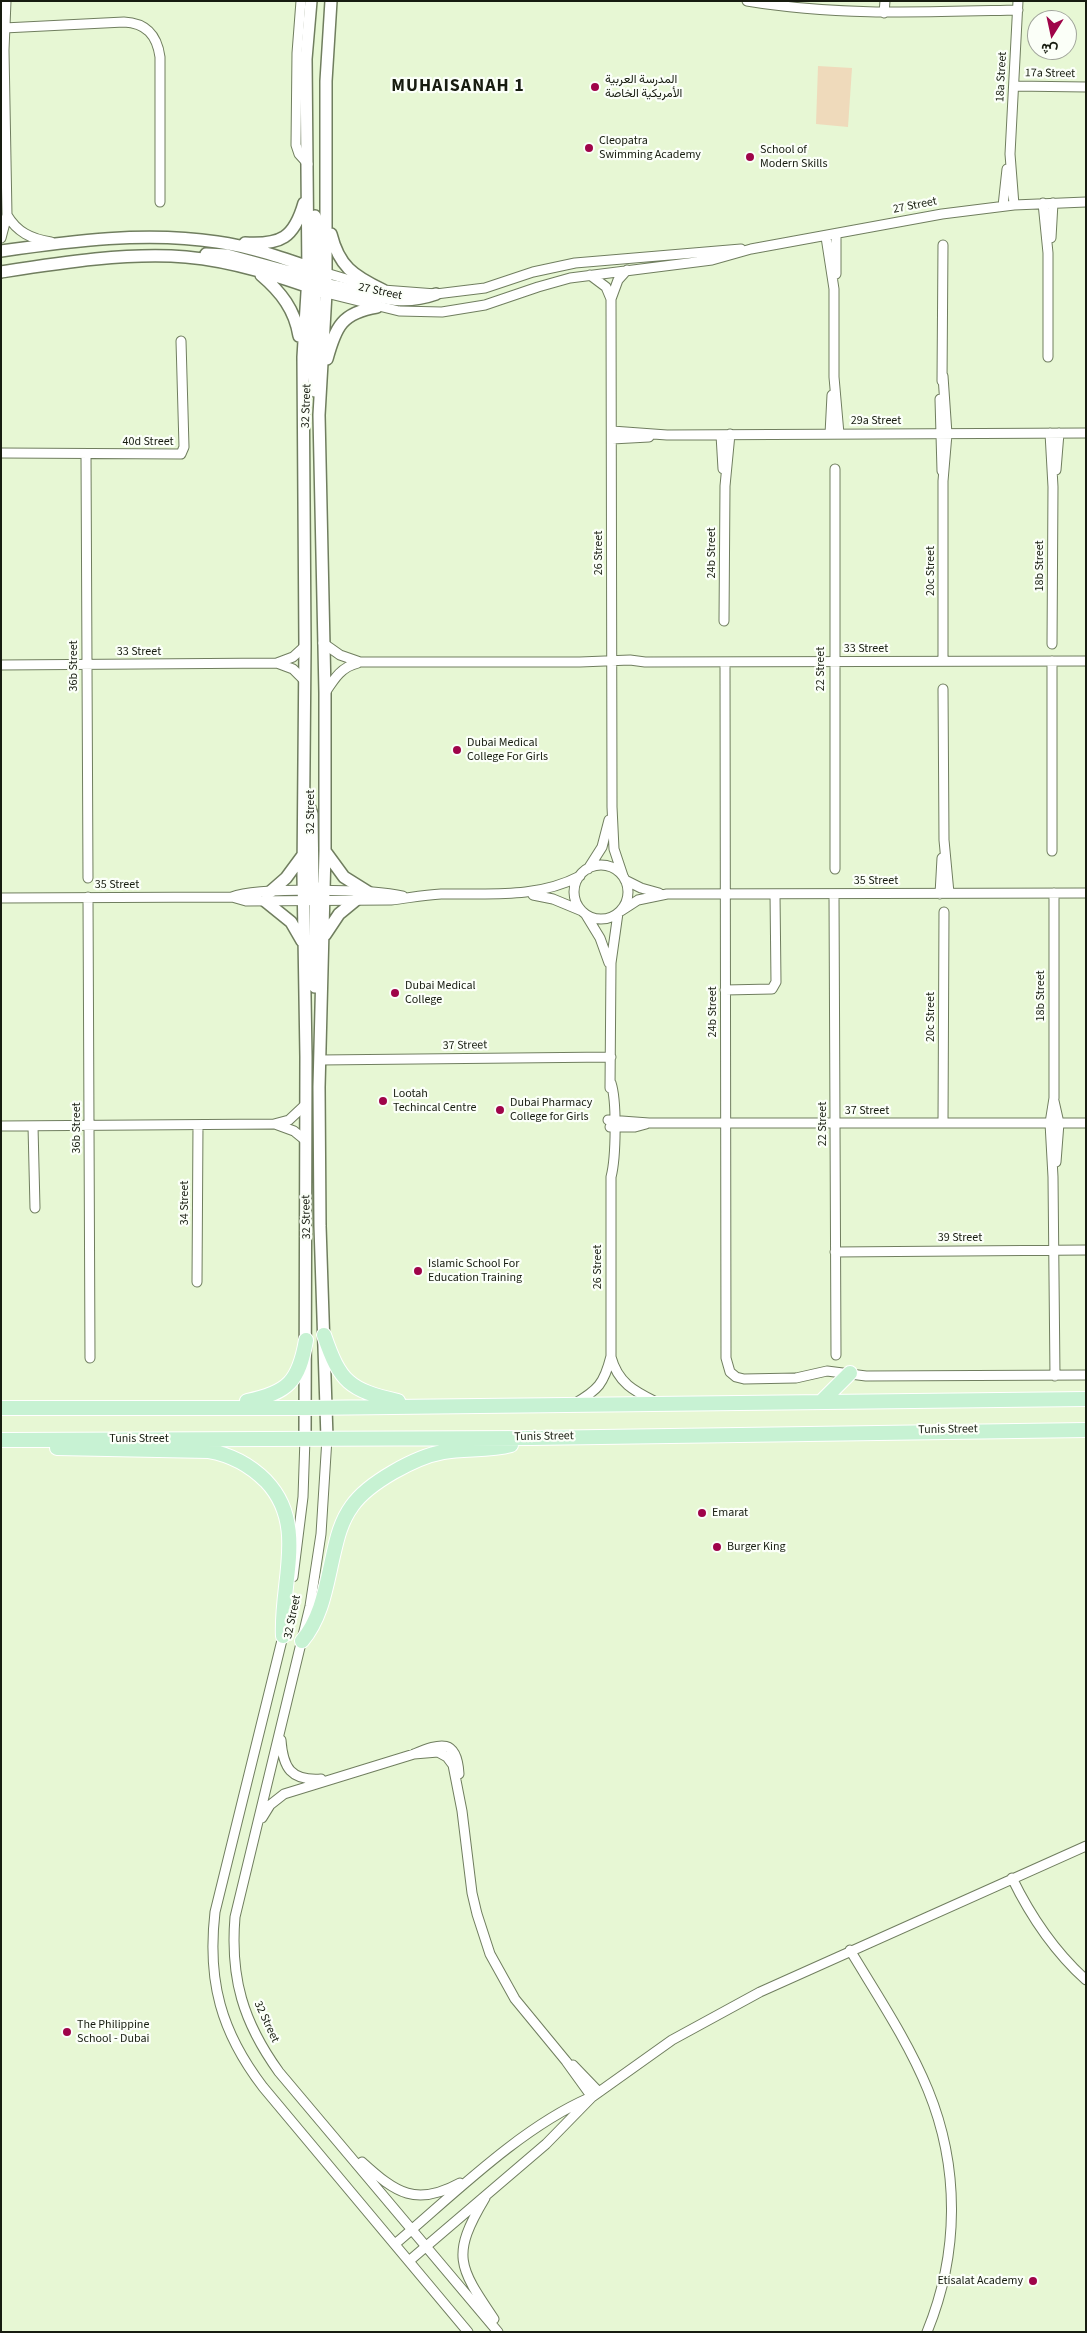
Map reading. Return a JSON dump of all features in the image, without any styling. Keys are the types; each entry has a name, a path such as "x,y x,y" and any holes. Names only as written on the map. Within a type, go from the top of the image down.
{"main road":[{"path":"324,1335 336,1367 348,1382 368,1394 421,1406"},
{"path":"216,1407 265,1398 281,1391 295,1378 300,1369 306,1340"},
{"path":"821,1402 850,1373"},
{"path":"1,1408 306,1408 1086,1399"},
{"name":"Tunis Street","path":"1,1440 531,1438 1086,1430"},
{"path":"302,1641 319,1614 338,1534 344,1519 364,1493 407,1465 428,1455 507,1446 531,1438"},
{"path":"20,1440 71,1449 209,1451 233,1457 254,1470 277,1495 289,1526 291,1547 283,1607 283,1636"}],"street":[{"path":"1,238 6,215 4,28 6,1"},
{"path":"301,1 297,53 296,145 299,154 308,164 314,189 317,280 314,366 319,414"},
{"name":"32 Street","path":"311,1 306,59 308,189 317,280 322,377 319,414 325,693 325,851 304,944 306,1462 300,1532 283,1636 215,1912 212,1950 216,1992 229,2033 250,2070 468,2332"},
{"name":"32 Street","path":"331,1 326,74 327,219 303,357 305,646 303,855 324,936 320,1020 320,1226 327,1438 321,1534 302,1641 235,1917 234,1964 238,1988 247,2018 265,2052 498,2332"},
{"path":"747,1 800,8 884,13 1018,6"},
{"path":"884,13 885,1"},
{"name":"18a Street","path":"1003,206 1010,154 1018,6"},
{"path":"4,28 124,22 133,23 150,31 155,39 160,57 160,202"},
{"name":"17a Street","path":"1014,86 1086,87"},
{"name":"18a Street","path":"1010,154 1014,205"},
{"path":"218,242 263,244 282,239 296,226 308,189"},
{"name":"27 Street","path":"1,272 125,258 186,257 216,261 258,272 383,290 436,294 485,288 533,272 592,260 751,249 826,237 942,214 1014,205 1086,202"},
{"path":"1043,203 1048,253"},
{"path":"1048,357 1048,253 1053,203"},
{"path":"6,215 25,234 41,241 59,244"},
{"path":"327,219 334,245 343,263 354,275 383,290"},
{"path":"834,434 836,235"},
{"path":"826,237 834,289"},
{"name":"27 Street","path":"1,251 59,244 161,238 218,242 317,280 377,307 421,313 464,310 486,305 538,286 590,275 712,260 751,249"},
{"name":"20c Street","path":"943,661 944,245"},
{"path":"186,257 207,254 228,255 391,299 413,300 436,294"},
{"name":"26 Street","path":"624,878 614,849 612,807 611,299 618,280 627,270"},
{"path":"258,272 281,294 294,315 303,357"},
{"path":"590,275 606,287 611,299"},
{"path":"322,377 333,337 340,324 354,313 377,307"},
{"name":"40d Street","path":"1,454 175,456 182,452 184,447 181,341"},
{"name":"18b Street","path":"1052,644 1054,433"},
{"name":"29a Street","path":"612,435 1086,433"},
{"name":"24b Street","path":"724,621 726,434"},
{"name":"36b Street","path":"86,454 88,878"},
{"name":"22 Street","path":"835,469 835,869"},
{"name":"33 Street","path":"323,643 340,655 360,662"},
{"name":"33 Street","path":"1,665 277,663 293,657 305,646"},
{"path":"1052,661 1052,851"},
{"name":"33 Street","path":"325,693 338,674 352,664 360,662 580,662 589,665 612,662 634,665 645,662 1086,661"},
{"name":"24b Street","path":"725,662 726,1362 733,1375 744,1379 796,1378 827,1371"},
{"name":"33 Street","path":"277,663 293,669 305,681"},
{"path":"943,689 944,894"},
{"path":"304,794 311,810 314,896 314,1005 320,1020"},
{"name":"26 Street","path":"584,873 602,847 612,807"},
{"path":"325,851 344,876 368,892"},
{"path":"303,855 286,878 267,896 298,930 304,944"},
{"path":"594,866 610,867 624,878 628,896 620,912 602,919 584,913 575,898 574,890 584,873 594,866"},
{"name":"35 Street","path":"1,898 232,897 242,893 267,896 314,896 368,892 405,896 523,893 552,888 584,873"},
{"name":"35 Street","path":"624,878 650,891 667,894"},
{"name":"35 Street","path":"523,893 553,899 584,913"},
{"name":"18b Street","path":"1054,893 1055,1376"},
{"name":"35 Street","path":"620,912 648,897 667,894 1086,893"},
{"path":"725,990 772,989 776,982 774,894"},
{"name":"22 Street","path":"834,894 836,1355"},
{"name":"35 Street","path":"314,896 356,900 391,900 405,896"},
{"name":"36b Street","path":"88,897 90,1358"},
{"path":"324,936 339,914 356,900"},
{"name":"26 Street","path":"620,912 613,944 611,976 611,1083 614,1097 609,1164 611,1177 611,1356 614,1368 624,1384 659,1404"},
{"name":"20c Street","path":"943,1124 944,912"},
{"name":"26 Street","path":"584,913 600,938 611,976"},
{"name":"37 Street","path":"320,1060 611,1057"},
{"path":"1,1126 274,1124 289,1120 306,1105"},
{"name":"37 Street","path":"611,1124 635,1127 649,1123 1086,1123"},
{"path":"274,1124 294,1131 305,1140"},
{"name":"34 Street","path":"196,1282 198,1125"},
{"path":"33,1126 35,1208"},
{"name":"39 Street","path":"835,1252 1086,1250"},
{"name":"26 Street","path":"573,1405 597,1389 602,1382 611,1356"},
{"path":"827,1371 866,1376 1086,1375"},
{"path":"827,1371 838,1383"},
{"path":"280,1733 283,1759 292,1773 308,1779 332,1779"},
{"path":"256,1831 264,1813 276,1799 293,1791 414,1754 438,1752 450,1760 454,1770 462,1811 476,1914 490,1954 515,1999 595,2095"},
{"path":"395,2244 476,2175 550,2119 595,2095 647,2056 701,2022 752,1995 1086,1846"},
{"path":"1014,1877 1030,1910 1053,1944 1086,1980"},
{"path":"853,1949 868,1970 870,1980 927,2089 938,2117 947,2155 952,2204 951,2234 941,2292 927,2332"},
{"path":"409,2261 561,2131 595,2095"},
{"path":"337,2140 385,2183 396,2190 409,2194 436,2194 476,2175"},
{"path":"488,2192 466,2234 463,2263 474,2290 502,2332"}],"shaded area":[{"path":"818,66 852,68 848,127 816,124"}],"place":[{"name":"المدرسة العربية الأمريكية الخاصة","path":"595,87"},
{"name":"Cleopatra Swimming Academy","path":"589,148"},
{"name":"School of Modern Skills","path":"750,157"},
{"name":"Dubai Medical College For Girls","path":"457,750"},
{"name":"Dubai Medical College","path":"395,993"},
{"name":"Lootah Techincal Centre","path":"383,1101"},
{"name":"Dubai Pharmacy College for Girls","path":"500,1110"},
{"name":"Islamic School For Education Training","path":"418,1271"},
{"name":"Emarat","path":"702,1513"},
{"name":"Burger King","path":"717,1547"},
{"name":"The Philippine School - Dubai","path":"67,2032"},
{"name":"Etisalat Academy","path":"1033,2281"}],"district":[{"name":"MUHAISANAH 1","path":"458,87"}]}
